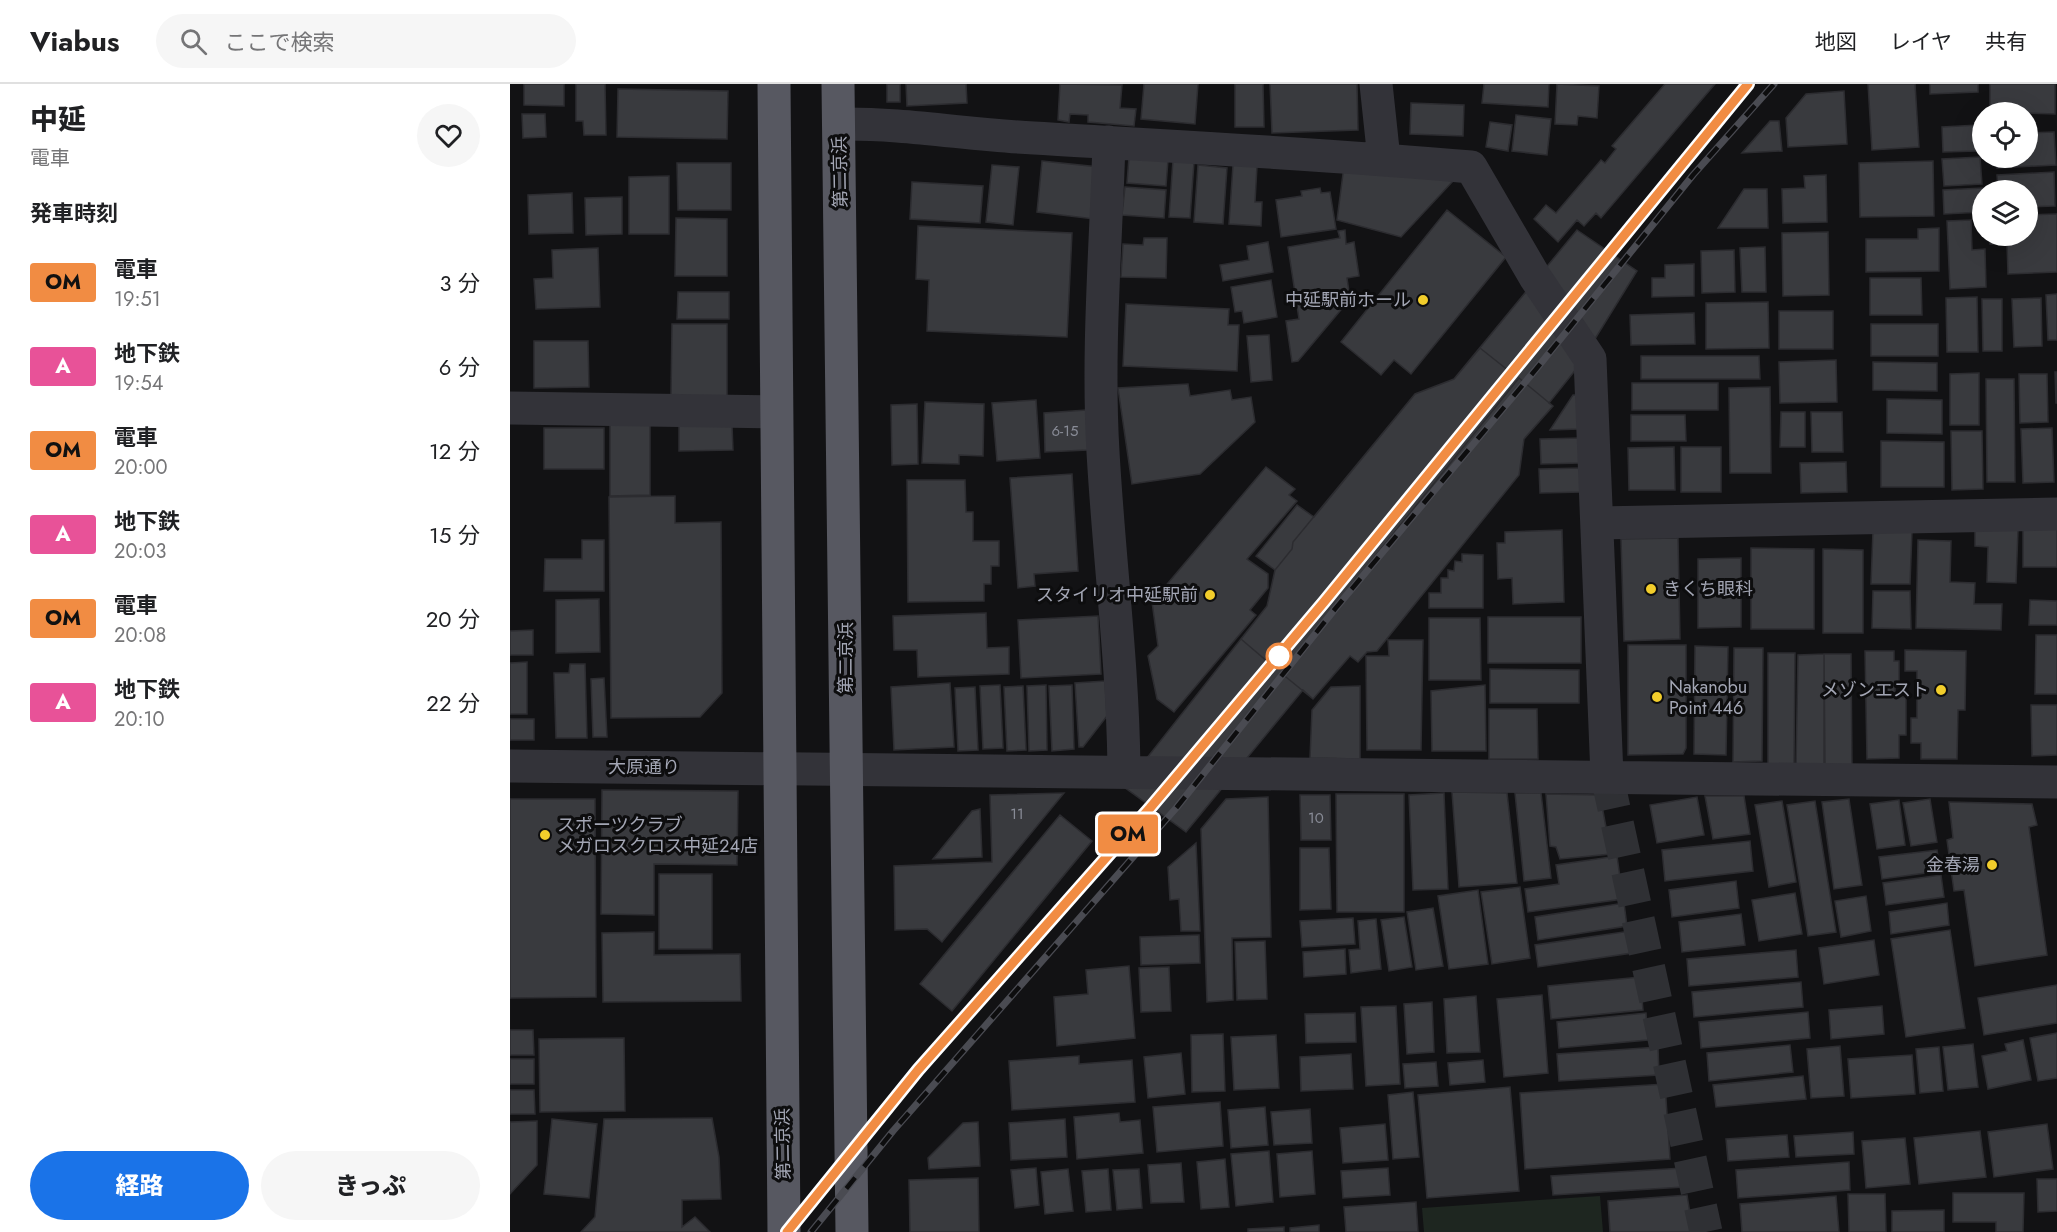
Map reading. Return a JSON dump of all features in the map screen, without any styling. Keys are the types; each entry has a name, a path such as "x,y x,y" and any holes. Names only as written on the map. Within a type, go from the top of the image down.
{"highway":[{"name":"第二京浜","path":"774,84 778,768 784,1232"},
{"name":"第二京浜","path":"838,84 852,1232"}],"street":[{"path":"1376,84 1384,159"},
{"path":"839,124 897,124 1031,138 1384,159 1471,167 1535,276 1590,359 1606,776"},
{"path":"1109,142 1103,327 1103,450 1123,702 1124,771"},
{"path":"510,408 777,412"},
{"path":"1598,523 2057,514"},
{"name":"大原通り","path":"510,766 2057,782"}],"shaded area":[{"path":"1600,1196 1603,1232 1424,1232 1422,1208"}],"building":[{"path":"524,84 564,84 564,106 524,105"},
{"path":"576,84 605,84 606,135 584,135 583,121 576,121"},
{"path":"887,84 900,84 900,102 887,102"},
{"path":"906,84 966,84 967,103 907,106"},
{"path":"1060,84 1122,85 1120,108 1136,109 1134,126 1088,122 1088,115 1070,114 1069,122 1058,120"},
{"path":"1144,84 1198,84 1195,124 1141,119"},
{"path":"1235,84 1263,84 1264,127 1235,127"},
{"path":"1270,84 1357,84 1358,130 1272,133"},
{"path":"1484,84 1549,84 1548,107 1482,103"},
{"path":"1557,84 1599,86 1597,118 1578,116 1577,125 1555,124"},
{"path":"1665,84 1715,84 1601,218 1596,213 1584,226 1577,220 1558,242 1534,219 1546,205 1556,213 1601,160 1605,163 1616,149 1612,146"},
{"path":"1868,84 1915,84 1919,147 1872,150"},
{"path":"1930,84 1978,84 1978,92 1930,94"},
{"path":"1990,84 2055,84 2055,114 2038,113 2038,102 1990,102"},
{"path":"618,89 728,91 727,139 617,137"},
{"path":"1844,91 1847,144 1788,147 1786,118 1806,94"},
{"path":"1411,103 1464,105 1463,136 1410,134"},
{"path":"522,114 545,114 546,137 523,138"},
{"path":"1516,115 1551,119 1547,155 1512,151"},
{"path":"1770,121 1779,121 1782,151 1742,153"},
{"path":"1490,122 1512,125 1508,151 1486,147"},
{"path":"1972,125 1972,151 1943,152 1942,127"},
{"path":"2054,132 2056,165 2038,166 2038,133"},
{"path":"1129,157 1168,160 1166,186 1127,183"},
{"path":"1972,157 1972,168 1981,168 1982,180 1972,180 1972,185 1944,186 1942,159"},
{"path":"1173,160 1194,162 1190,218 1169,217"},
{"path":"1042,161 1099,167 1094,219 1037,212"},
{"path":"1933,161 1934,216 1860,217 1859,163"},
{"path":"677,163 731,163 731,210 678,210"},
{"path":"992,165 1019,167 1013,225 986,222"},
{"path":"1198,165 1227,168 1223,224 1194,222"},
{"path":"1233,165 1257,166 1255,202 1262,202 1261,226 1229,224"},
{"path":"1344,166 1453,181 1401,237 1337,220"},
{"path":"2054,172 2055,206 2038,207 2038,180 1997,180 1997,175"},
{"path":"1826,175 1827,222 1783,223 1782,189 1805,188 1804,176"},
{"path":"669,176 669,234 629,234 629,177"},
{"path":"912,182 983,186 980,223 910,219"},
{"path":"1125,187 1166,190 1164,218 1122,215"},
{"path":"1320,188 1321,193 1330,192 1336,229 1281,237 1276,200 1302,196 1301,191"},
{"path":"1744,189 1767,189 1768,228 1718,228"},
{"path":"1972,189 1972,213 1944,214 1943,190"},
{"path":"572,193 573,233 529,234 528,195"},
{"path":"622,197 622,234 586,235 585,198"},
{"name":"中延駅前ホール","path":"1447,210 1506,257 1411,374 1394,360 1381,375 1341,342"},
{"path":"2057,214 2057,272 2008,274 2007,246 2038,246 2038,215"},
{"path":"676,218 727,219 727,276 675,276"},
{"path":"1971,220 1972,250 1985,249 1986,287 1950,289 1947,221"},
{"path":"918,226 1072,233 1067,337 927,331 929,280 916,279"},
{"path":"1939,228 1939,271 1866,272 1866,239 1918,239 1918,229"},
{"path":"1345,230 1346,244 1354,242 1359,276 1347,278 1350,299 1298,361 1292,362 1286,321 1299,319 1288,247 1340,238 1338,231"},
{"path":"1577,230 1637,271 1577,368 1549,403 1553,406 1524,439 1519,475 1377,651 1367,652 1358,662 1350,656 1313,699 1303,690 1186,832 1124,787 1267,606 1275,570 1256,556 1297,505 1314,517 1415,394 1454,379"},
{"path":"1828,232 1829,295 1783,296 1782,233"},
{"path":"1144,238 1167,238 1166,278 1121,277 1123,244 1143,245"},
{"path":"1268,242 1273,272 1223,281 1220,265 1249,260 1247,246"},
{"path":"1765,247 1766,292 1742,292 1740,248"},
{"path":"598,248 600,307 536,309 534,279 553,278 552,250"},
{"path":"1734,250 1735,292 1702,293 1701,251"},
{"path":"1694,264 1694,296 1652,297 1652,278 1665,278 1665,265"},
{"path":"1870,278 1921,278 1922,315 1870,315"},
{"path":"1271,280 1277,317 1244,323 1242,311 1235,312 1231,287"},
{"path":"678,292 729,292 729,319 677,319"},
{"path":"2057,294 2057,340 2048,340 2046,295"},
{"path":"1977,297 1978,352 1947,352 1946,298"},
{"path":"2041,298 2042,346 2014,347 2012,299"},
{"path":"1982,299 2002,299 2002,351 1983,351"},
{"path":"1768,302 1769,348 1706,349 1706,303"},
{"path":"1126,304 1229,309 1228,325 1239,325 1237,371 1123,366"},
{"path":"1779,311 1833,311 1833,349 1779,349"},
{"path":"1694,313 1695,344 1631,345 1630,315"},
{"path":"672,324 727,324 727,397 671,396"},
{"path":"1871,324 1938,324 1938,356 1871,356"},
{"path":"1269,335 1272,380 1251,382 1247,336"},
{"path":"534,341 588,341 589,387 534,388"},
{"path":"1480,348 1514,375 1275,668 1241,639 1267,606 1275,570 1292,549 1293,542 1415,394 1454,379"},
{"path":"1641,356 1759,356 1760,379 1641,379"},
{"path":"1836,360 1837,402 1780,403 1779,362"},
{"path":"1873,362 1937,363 1937,391 1873,390"},
{"path":"2055,372 2057,372 2057,403 2056,403"},
{"path":"1979,373 1979,425 1950,425 1950,374"},
{"path":"2019,374 2047,374 2048,422 2020,423"},
{"path":"1519,378 1553,406 1524,439 1519,475 1377,651 1367,652 1358,662 1350,656 1313,699 1281,673"},
{"path":"1986,379 2014,379 2015,482 1987,482"},
{"path":"1632,383 1718,383 1718,410 1632,410"},
{"path":"1188,384 1190,396 1230,390 1232,400 1251,397 1255,422 1200,474 1132,484 1118,388"},
{"path":"1770,387 1771,473 1730,473 1729,388"},
{"path":"1573,395 1579,395 1580,429 1550,430"},
{"path":"1887,399 1942,400 1942,434 1887,433"},
{"path":"1036,400 1040,458 997,461 992,403"},
{"path":"925,402 984,404 983,456 959,455 959,464 922,463"},
{"path":"917,404 918,464 892,465 891,405"},
{"path":"1086,410 1088,450 1045,452 1044,413"},
{"path":"1781,412 1805,412 1805,447 1780,447"},
{"path":"1811,412 1842,412 1843,452 1812,452"},
{"path":"1631,415 1685,415 1686,441 1631,441"},
{"path":"610,425 650,425 650,495 610,496"},
{"path":"679,425 732,425 733,450 679,451"},
{"path":"544,428 604,428 604,469 544,469"},
{"path":"2052,428 2054,482 2023,483 2021,429"},
{"path":"1951,431 1982,431 1983,489 1952,490"},
{"path":"1580,438 1581,463 1541,464 1540,439"},
{"path":"1881,441 1944,442 1944,487 1881,487"},
{"path":"1674,447 1675,490 1629,490 1628,448"},
{"path":"1681,447 1721,447 1721,492 1681,492"},
{"path":"1846,462 1847,492 1801,493 1800,463"},
{"name":"スタイリオ中延駅前","path":"1266,467 1295,489 1289,495 1297,501 1247,559 1268,574 1268,588 1250,610 1256,615 1174,712 1157,699 1148,656 1158,646 1152,602"},
{"path":"1582,468 1583,492 1540,493 1539,469"},
{"path":"1072,474 1078,571 1034,574 1035,586 1018,588 1010,478"},
{"path":"907,480 965,480 966,512 973,512 973,541 999,541 999,566 991,566 991,584 984,584 984,601 908,602"},
{"path":"675,496 675,523 721,522 722,693 700,717 611,718 609,497"},
{"path":"1975,528 2018,530 2016,583 1987,582 1988,547 1975,546"},
{"path":"2023,529 2057,529 2057,567 2023,567"},
{"path":"1562,530 1564,602 1513,604 1512,578 1498,579 1497,543 1505,543 1505,532"},
{"path":"1873,530 1912,531 1910,584 1871,584"},
{"name":"きくち眼科","path":"1678,538 1680,639 1624,641 1621,539"},
{"path":"582,540 604,540 604,591 544,591 545,559 582,559"},
{"path":"1918,540 1951,541 1950,582 1975,583 1974,604 2002,604 2001,630 1916,628"},
{"path":"1751,548 1814,549 1814,629 1751,629"},
{"path":"1823,549 1863,550 1863,633 1823,633"},
{"path":"1462,554 1483,555 1483,608 1429,608 1429,593 1441,593 1441,578 1448,578 1448,570 1454,571 1455,561 1462,562"},
{"path":"1741,558 1741,627 1698,628 1698,559"},
{"path":"1873,591 1910,591 1911,629 1872,628"},
{"path":"599,599 600,652 556,653 556,600"},
{"path":"2030,600 2057,601 2057,625 2029,625"},
{"path":"986,613 987,648 1009,647 1009,674 918,677 917,650 894,650 893,616"},
{"path":"1098,616 1101,674 1021,678 1018,620"},
{"path":"1488,617 1581,617 1581,663 1488,663"},
{"path":"1429,618 1480,618 1481,680 1429,680"},
{"path":"533,630 533,655 510,655 510,631"},
{"path":"2036,635 2057,635 2057,694 2035,694"},
{"path":"1388,640 1423,640 1421,750 1367,750 1366,656 1389,656"},
{"name":"Nakanobu Point 446","path":"1628,645 1686,645 1686,748 1683,754 1628,755"},
{"path":"1695,646 1728,647 1726,755 1694,754"},
{"path":"1734,648 1763,648 1762,761 1733,762"},
{"name":"メゾンエスト","path":"1905,650 1966,651 1965,710 1958,710 1957,759 1921,759 1921,743 1911,743 1911,718 1917,718 1917,671 1905,671"},
{"path":"1865,651 1894,651 1894,661 1899,661 1899,681 1895,681 1895,696 1906,697 1906,735 1899,735 1899,758 1867,759"},
{"path":"1768,653 1795,653 1794,766 1768,766"},
{"path":"1824,654 1824,768 1796,768 1798,655"},
{"path":"1824,654 1851,654 1852,767 1825,766"},
{"path":"527,662 527,714 510,714 510,663"},
{"path":"570,664 585,664 587,738 556,738 554,673 569,673"},
{"path":"1490,669 1579,670 1579,703 1490,703"},
{"path":"604,678 607,737 593,737 591,679"},
{"path":"1105,681 1107,716 1083,747 1079,747 1075,683"},
{"path":"950,683 954,747 894,750 891,687"},
{"path":"1000,685 1003,748 983,749 980,686"},
{"path":"1046,685 1047,750 1029,751 1027,686"},
{"path":"1072,685 1074,749 1052,751 1049,686"},
{"path":"1485,685 1486,751 1432,751 1431,691"},
{"path":"1023,686 1026,750 1007,751 1004,687"},
{"path":"1360,686 1360,759 1310,758 1312,710 1331,687"},
{"path":"975,687 978,750 958,751 955,688"},
{"path":"2031,705 2057,705 2057,755 2032,756"},
{"path":"1489,709 1537,709 1538,759 1489,759"},
{"path":"510,719 534,719 534,740 510,740"},
{"path":"602,790 738,791 737,865 654,864 654,915 601,914"},
{"path":"1452,792 1507,793 1517,883 1459,887"},
{"path":"1064,793 942,942 927,929 895,930 894,866 992,862 990,795"},
{"path":"1444,793 1448,889 1413,890 1409,795"},
{"path":"1515,793 1541,793 1551,878 1524,881"},
{"path":"1336,794 1404,794 1404,912 1337,912"},
{"path":"1546,794 1600,795 1611,854 1560,859 1556,847 1550,846"},
{"path":"1300,795 1330,795 1331,840 1301,840"},
{"path":"1705,796 1744,796 1750,834 1713,839"},
{"path":"1268,797 1271,937 1232,938 1233,1000 1207,1002 1201,829 1226,799"},
{"path":"1697,797 1704,835 1657,843 1650,805"},
{"path":"510,799 595,799 596,997 510,998"},
{"path":"1849,799 1862,885 1834,889 1822,802"},
{"path":"1930,799 1937,842 1911,846 1903,803"},
{"path":"1899,800 1905,845 1877,849 1870,804"},
{"path":"1782,801 1796,882 1769,887 1755,805"},
{"path":"1815,801 1836,932 1808,936 1787,805"},
{"name":"金春湯","path":"1949,802 2032,804 2037,825 2029,827 2047,955 1975,966 1964,890 1954,891 1947,840 1953,838"},
{"path":"980,809 982,857 933,859 972,811"},
{"path":"1060,815 1092,841 952,1011 920,984"},
{"path":"1750,841 1753,871 1665,881 1662,850"},
{"path":"1196,843 1200,931 1181,931 1179,899 1170,900 1168,867"},
{"path":"1300,848 1329,848 1331,909 1300,910"},
{"path":"1937,850 1940,871 1882,879 1879,857"},
{"path":"1617,856 1623,899 1528,912 1525,889 1559,884 1556,865"},
{"path":"659,874 712,874 712,949 659,949"},
{"path":"1941,875 1944,897 1886,905 1883,883"},
{"path":"1736,881 1739,908 1672,917 1669,890"},
{"path":"1520,887 1530,958 1492,964 1481,892"},
{"path":"1478,890 1488,964 1449,969 1438,896"},
{"path":"1795,893 1802,934 1759,941 1752,900"},
{"path":"1866,896 1871,931 1841,937 1835,901"},
{"path":"1624,903 1627,926 1538,940 1535,917"},
{"path":"1947,903 1949,925 1891,934 1889,912"},
{"path":"1433,908 1443,966 1416,970 1407,912"},
{"path":"1741,914 1745,945 1682,952 1679,922"},
{"path":"1404,917 1412,967 1389,971 1381,920"},
{"path":"1353,918 1355,944 1302,947 1300,921"},
{"path":"1376,919 1381,969 1351,973 1349,950 1360,949 1358,921"},
{"path":"1950,930 1965,1028 1906,1037 1891,939"},
{"path":"1630,931 1632,953 1538,967 1535,945"},
{"path":"654,932 654,955 740,954 741,1001 603,1002 602,933"},
{"path":"1199,935 1200,963 1141,965 1140,937"},
{"path":"1874,940 1879,975 1824,984 1819,948"},
{"path":"1265,941 1267,999 1237,1000 1235,942"},
{"path":"1345,949 1346,974 1304,977 1303,952"},
{"path":"1796,950 1798,977 1689,986 1687,959"},
{"path":"1129,966 1135,1038 1057,1046 1054,997 1088,994 1086,970"},
{"path":"1169,967 1171,1011 1141,1012 1139,968"},
{"path":"1640,977 1643,1010 1551,1019 1548,986"},
{"path":"1801,982 1803,1007 1694,1017 1692,992"},
{"path":"2057,985 2057,1023 1984,1035 1978,998"},
{"path":"1542,995 1548,1073 1504,1077 1497,999"},
{"path":"1476,996 1480,1052 1447,1053 1444,999"},
{"path":"1432,1002 1434,1052 1407,1054 1404,1004"},
{"path":"1396,1006 1400,1084 1366,1086 1361,1007"},
{"path":"1882,1006 1884,1034 1831,1039 1829,1010"},
{"path":"1808,1012 1810,1038 1701,1048 1699,1022"},
{"path":"1355,1013 1356,1042 1306,1043 1305,1014"},
{"path":"1646,1013 1648,1040 1559,1048 1557,1022"},
{"path":"510,1030 533,1030 534,1055 510,1055"},
{"path":"2057,1033 2057,1078 2038,1081 2030,1038"},
{"path":"1223,1034 1225,1091 1192,1092 1191,1035"},
{"path":"1276,1035 1279,1088 1234,1090 1231,1037"},
{"path":"624,1038 625,1111 540,1112 539,1039"},
{"path":"2023,1040 2031,1080 1988,1089 1982,1056 2007,1051 2005,1044"},
{"path":"1973,1044 1978,1087 1948,1090 1943,1047"},
{"path":"1790,1045 1793,1072 1709,1081 1707,1053"},
{"path":"1840,1046 1844,1096 1811,1098 1807,1049"},
{"path":"1658,1047 1659,1075 1559,1081 1557,1054"},
{"path":"1939,1047 1943,1091 1920,1093 1916,1049"},
{"path":"1181,1053 1185,1094 1148,1098 1144,1057"},
{"path":"1351,1054 1353,1089 1301,1091 1300,1057"},
{"path":"1912,1055 1915,1094 1851,1098 1848,1059"},
{"path":"1079,1056 1079,1064 1132,1060 1135,1102 1012,1110 1009,1061"},
{"path":"510,1059 534,1059 534,1084 510,1084"},
{"path":"1483,1060 1485,1082 1450,1085 1448,1063"},
{"path":"1436,1062 1438,1086 1405,1088 1403,1064"},
{"path":"1803,1076 1806,1099 1716,1107 1713,1085"},
{"path":"1665,1084 1670,1159 1525,1169 1520,1093"},
{"path":"1510,1087 1519,1191 1427,1198 1418,1095"},
{"path":"510,1090 534,1090 535,1114 510,1114"},
{"path":"1413,1092 1419,1157 1393,1159 1388,1095"},
{"path":"1220,1102 1223,1146 1157,1152 1153,1107"},
{"path":"1265,1107 1268,1145 1231,1148 1228,1110"},
{"path":"1310,1109 1312,1143 1274,1145 1271,1112"},
{"path":"1119,1113 1120,1122 1140,1120 1143,1153 1077,1159 1074,1117"},
{"path":"712,1118 719,1157 721,1199 682,1200 682,1227 695,1217 710,1232 581,1232 595,1217 604,1119"},
{"path":"552,1119 597,1124 589,1198 544,1194"},
{"path":"1065,1119 1067,1157 1011,1160 1009,1123"},
{"path":"537,1121 537,1165 510,1194 510,1122"},
{"path":"978,1122 980,1166 929,1169 928,1158 963,1123"},
{"path":"1385,1124 1388,1160 1343,1163 1340,1128"},
{"path":"2047,1124 2053,1169 1994,1177 1988,1132"},
{"path":"1980,1131 1986,1177 1919,1184 1914,1138"},
{"path":"1853,1132 1854,1154 1796,1157 1794,1136"},
{"path":"1787,1135 1789,1157 1728,1161 1726,1139"},
{"path":"1905,1138 1910,1184 1866,1188 1862,1141"},
{"path":"1269,1151 1273,1202 1236,1206 1231,1154"},
{"path":"1312,1151 1315,1194 1280,1197 1277,1154"},
{"path":"1225,1159 1229,1207 1201,1209 1197,1162"},
{"path":"1849,1162 1850,1190 1738,1198 1736,1170"},
{"path":"1181,1163 1184,1202 1151,1203 1148,1165"},
{"path":"1036,1168 1039,1205 1015,1208 1011,1170"},
{"path":"1388,1168 1390,1195 1343,1198 1341,1171"},
{"path":"1683,1168 1684,1187 1553,1195 1551,1176"},
{"path":"1068,1169 1073,1211 1045,1214 1041,1172"},
{"path":"1108,1169 1111,1210 1086,1212 1082,1171"},
{"path":"1139,1169 1142,1208 1117,1210 1113,1170"},
{"path":"978,1178 979,1232 910,1232 909,1180"},
{"path":"2037,1179 2057,1179 2057,1211 2038,1212"},
{"path":"1953,1193 2024,1193 2023,1232 1996,1232 1996,1222 1953,1222"},
{"path":"1848,1194 1885,1194 1886,1232 1849,1232"},
{"path":"1687,1195 1693,1232 1610,1232 1608,1201"},
{"path":"1836,1196 1839,1232 1742,1232 1740,1204"},
{"path":"1416,1202 1418,1232 1346,1232 1344,1207"},
{"path":"1944,1210 1944,1232 1892,1232 1892,1211"},
{"path":"1319,1225 1319,1232 1290,1232 1290,1228"},
{"path":"1284,1227 1284,1232 1248,1232 1248,1229"}],"tunnel":[{"path":"1607,776 1706,1232"}],"railway":[{"path":"787,1232 918,1070 1150,808 1324,602 1748,84"},
{"path":"811,1232 893,1131 1177,807 1335,609 1537,368 1693,175 1774,84"}],"train":[{"name":"OM","path":"787,1232 918,1070 1150,808 1324,602 1748,84"}],"place":[{"name":"中延駅前ホール","path":"1423,300"},
{"name":"きくち眼科","path":"1651,589"},
{"name":"スタイリオ中延駅前","path":"1210,595"},
{"name":"メゾンエスト","path":"1941,690"},
{"name":"Nakanobu Point 446","path":"1657,697"},
{"name":"スポーツクラブ メガロスクロス中延２４店","path":"545,835"},
{"name":"金春湯","path":"1992,865"}]}
